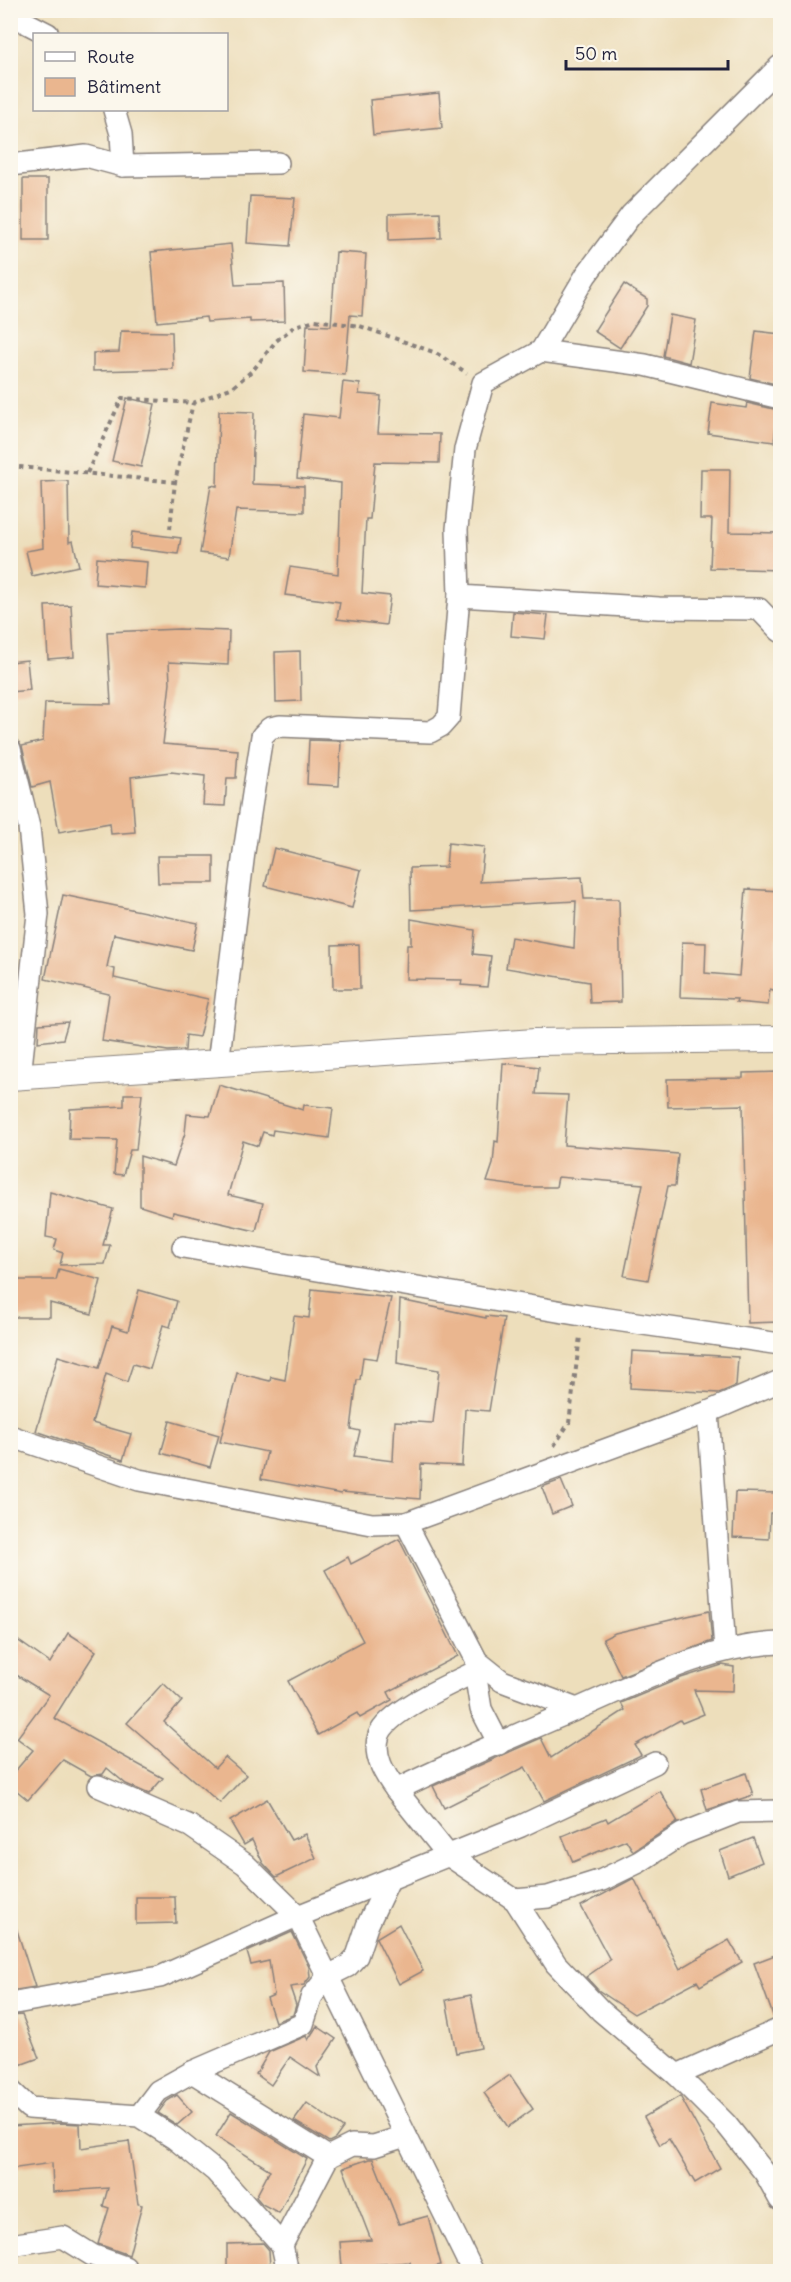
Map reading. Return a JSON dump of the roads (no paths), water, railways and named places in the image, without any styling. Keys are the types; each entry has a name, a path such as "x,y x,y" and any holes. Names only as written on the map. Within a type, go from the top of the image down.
{"street":[{"path":"11,10 13,16 46,33"},
{"path":"218,1064 244,852 262,736 270,728 280,726 430,732 441,726 449,717 459,596 457,529 465,449 483,383 541,351 586,275 631,215 780,66"},
{"path":"114,111 121,134 123,166"},
{"path":"10,165 86,156 123,166 278,163"},
{"path":"541,351 645,365 780,398"},
{"path":"459,596 659,608 759,609 780,631"},
{"path":"10,749 29,827 38,914 15,1077 535,1042 780,1039"},
{"path":"183,1247 581,1315 780,1344"},
{"path":"10,1436 139,1480 372,1524 406,1523 708,1413 780,1381"},
{"path":"708,1413 725,1650"},
{"path":"406,1523 476,1666 481,1709 499,1744"},
{"path":"396,1790 641,1680 725,1650 751,1644 780,1643"},
{"path":"476,1666 502,1681 577,1709"},
{"path":"476,1666 391,1720 379,1734 377,1754 384,1774 448,1855 515,1900 556,1964 602,2011 677,2075 726,2124 765,2173 780,2200"},
{"path":"10,2004 160,1977 294,1917 521,1826 655,1763"},
{"path":"99,1786 190,1826 245,1864 294,1917 328,1976 473,2271"},
{"path":"515,1900 548,1896 602,1880 639,1862 682,1834 738,1812 780,1811"},
{"path":"139,2116 158,2091 192,2072 303,2024 312,1996 328,1976 348,1966 357,1956 367,1926 389,1880"},
{"path":"677,2075 780,2029"},
{"path":"192,2072 328,2157"},
{"path":"10,2090 29,2108 139,2116 174,2138 215,2171 282,2245 288,2271"},
{"path":"282,2245 328,2157 352,2145 374,2146 405,2136"},
{"path":"10,2245 63,2237 92,2254 125,2267 126,2271"}]}
